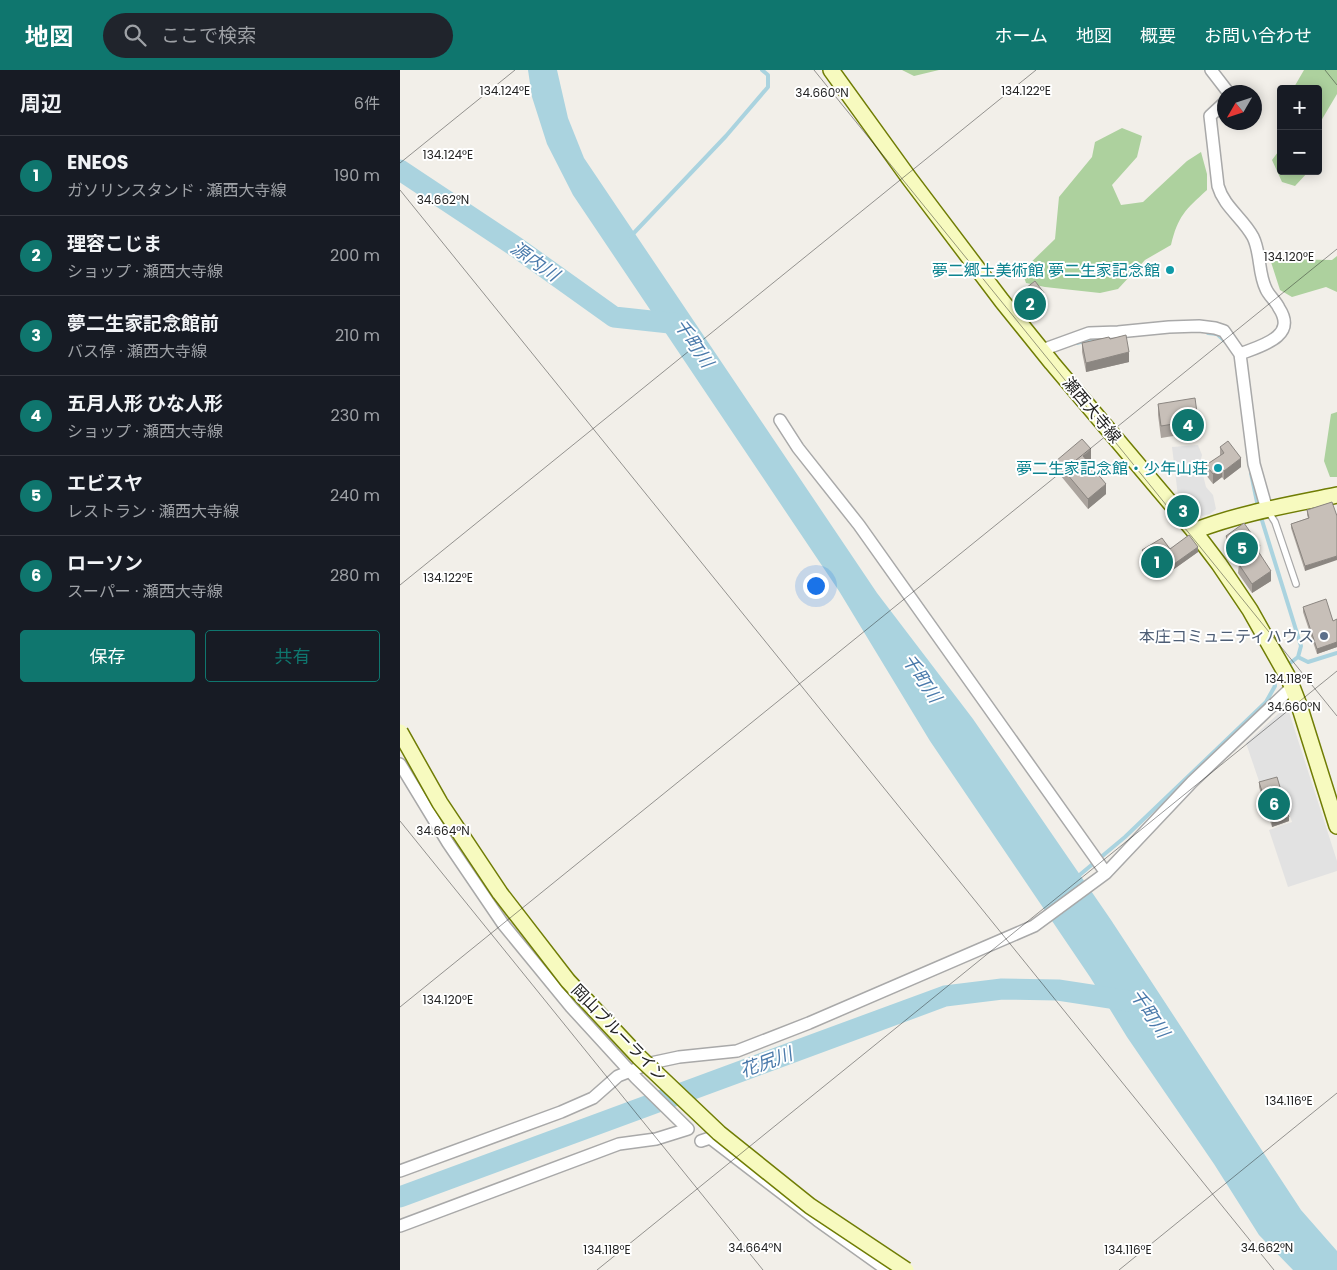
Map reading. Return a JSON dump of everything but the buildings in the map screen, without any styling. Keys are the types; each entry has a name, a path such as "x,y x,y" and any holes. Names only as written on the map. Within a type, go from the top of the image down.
{"main road":[{"name":"瀬西大寺線","path":"831,70 954,237 1042,350 1194,531 1245,602 1291,683 1337,826"},
{"path":"1194,531 1261,511 1337,495"},
{"name":"岡山ブルーライン","path":"400,732 440,803 500,893 568,980 639,1058 719,1133 810,1206 906,1270"}],"street":[{"path":"1211,70 1223,85"},
{"path":"1217,110 1210,116 1221,197 1252,235 1258,251 1266,290 1279,307 1283,316 1284,328 1279,336 1240,354"},
{"path":"1042,350 1089,333 1198,326 1224,331 1240,354 1261,511"},
{"path":"780,420 798,448 860,525 1106,873"},
{"path":"400,1171 561,1112 593,1098 618,1076 632,1074 651,1062 737,1051 809,1023 1041,921 1106,873 1192,782 1291,683"},
{"path":"400,764 448,843 503,924 571,1008 632,1074 688,1129 656,1140 618,1144 400,1226"},
{"path":"701,1141 710,1138 817,1220 887,1270"}],"lane":[{"path":"1261,511 1275,522 1296,584"}],"green space":[{"path":"902,70 939,70 914,76"},
{"path":"1304,70 1337,70 1337,94 1322,119 1322,85 1295,85"},
{"path":"1122,128 1142,136 1137,157 1112,185 1121,205 1143,202 1187,161 1201,152 1207,174 1207,190 1183,214 1176,227 1171,245 1145,260 1118,289 1100,293 1026,283 1022,271 1055,239 1059,197 1092,157 1095,142"},
{"path":"1277,153 1277,171 1272,160"},
{"path":"1279,175 1305,175 1295,186 1282,182"},
{"path":"1337,256 1337,292 1326,287 1292,297 1280,290 1271,262 1280,259 1332,260"},
{"path":"1337,412 1337,477 1330,477 1324,461 1331,414"}],"shaded area":[{"path":"1198,445 1202,455 1200,463 1206,487 1213,495 1216,509 1210,514 1203,516 1193,515 1178,496 1172,447"},
{"path":"1287,706 1337,861 1337,871 1288,887 1269,830 1292,822 1278,779 1260,784 1246,743"}],"water":[{"name":"千町川","path":"528,70 557,70 568,118 584,158 877,593 973,719 1111,920 1301,1210 1337,1251 1337,1270 1293,1270 1259,1235 1214,1164 1127,1037 1090,977 930,741 839,591 573,195 547,144 532,97"}],"waterway":[{"path":"631,236 726,136 768,87 768,75 762,70"},
{"name":"源内川","path":"400,170 516,247 614,317 679,324"},
{"path":"1208,333 1217,334 1226,342"},
{"path":"1077,343 1097,337"},
{"path":"1251,473 1258,507"},
{"path":"1260,514 1301,646 1298,657 1285,667"},
{"path":"1298,657 1308,662 1337,653"},
{"path":"1076,878 1125,837 1266,702 1275,686 1273,676 1280,671"},
{"name":"花尻川","path":"400,1197 945,996 1002,989 1058,990 1130,1001"}],"place":[{"name":"夢二郷土美術館 夢二生家記念館","path":"1170,270"},
{"name":"理容こじま","path":"1030,304"},
{"name":"五月人形 ひな人形","path":"1188,425"},
{"name":"夢二生家記念館・少年山荘","path":"1218,468"},
{"name":"夢二生家記念館前","path":"1183,511"},
{"name":"エビスヤ","path":"1242,548"},
{"name":"ENEOS","path":"1157,562"},
{"name":"本庄コミュニティハウス","path":"1324,636"},
{"name":"ローソン","path":"1274,804"}]}
